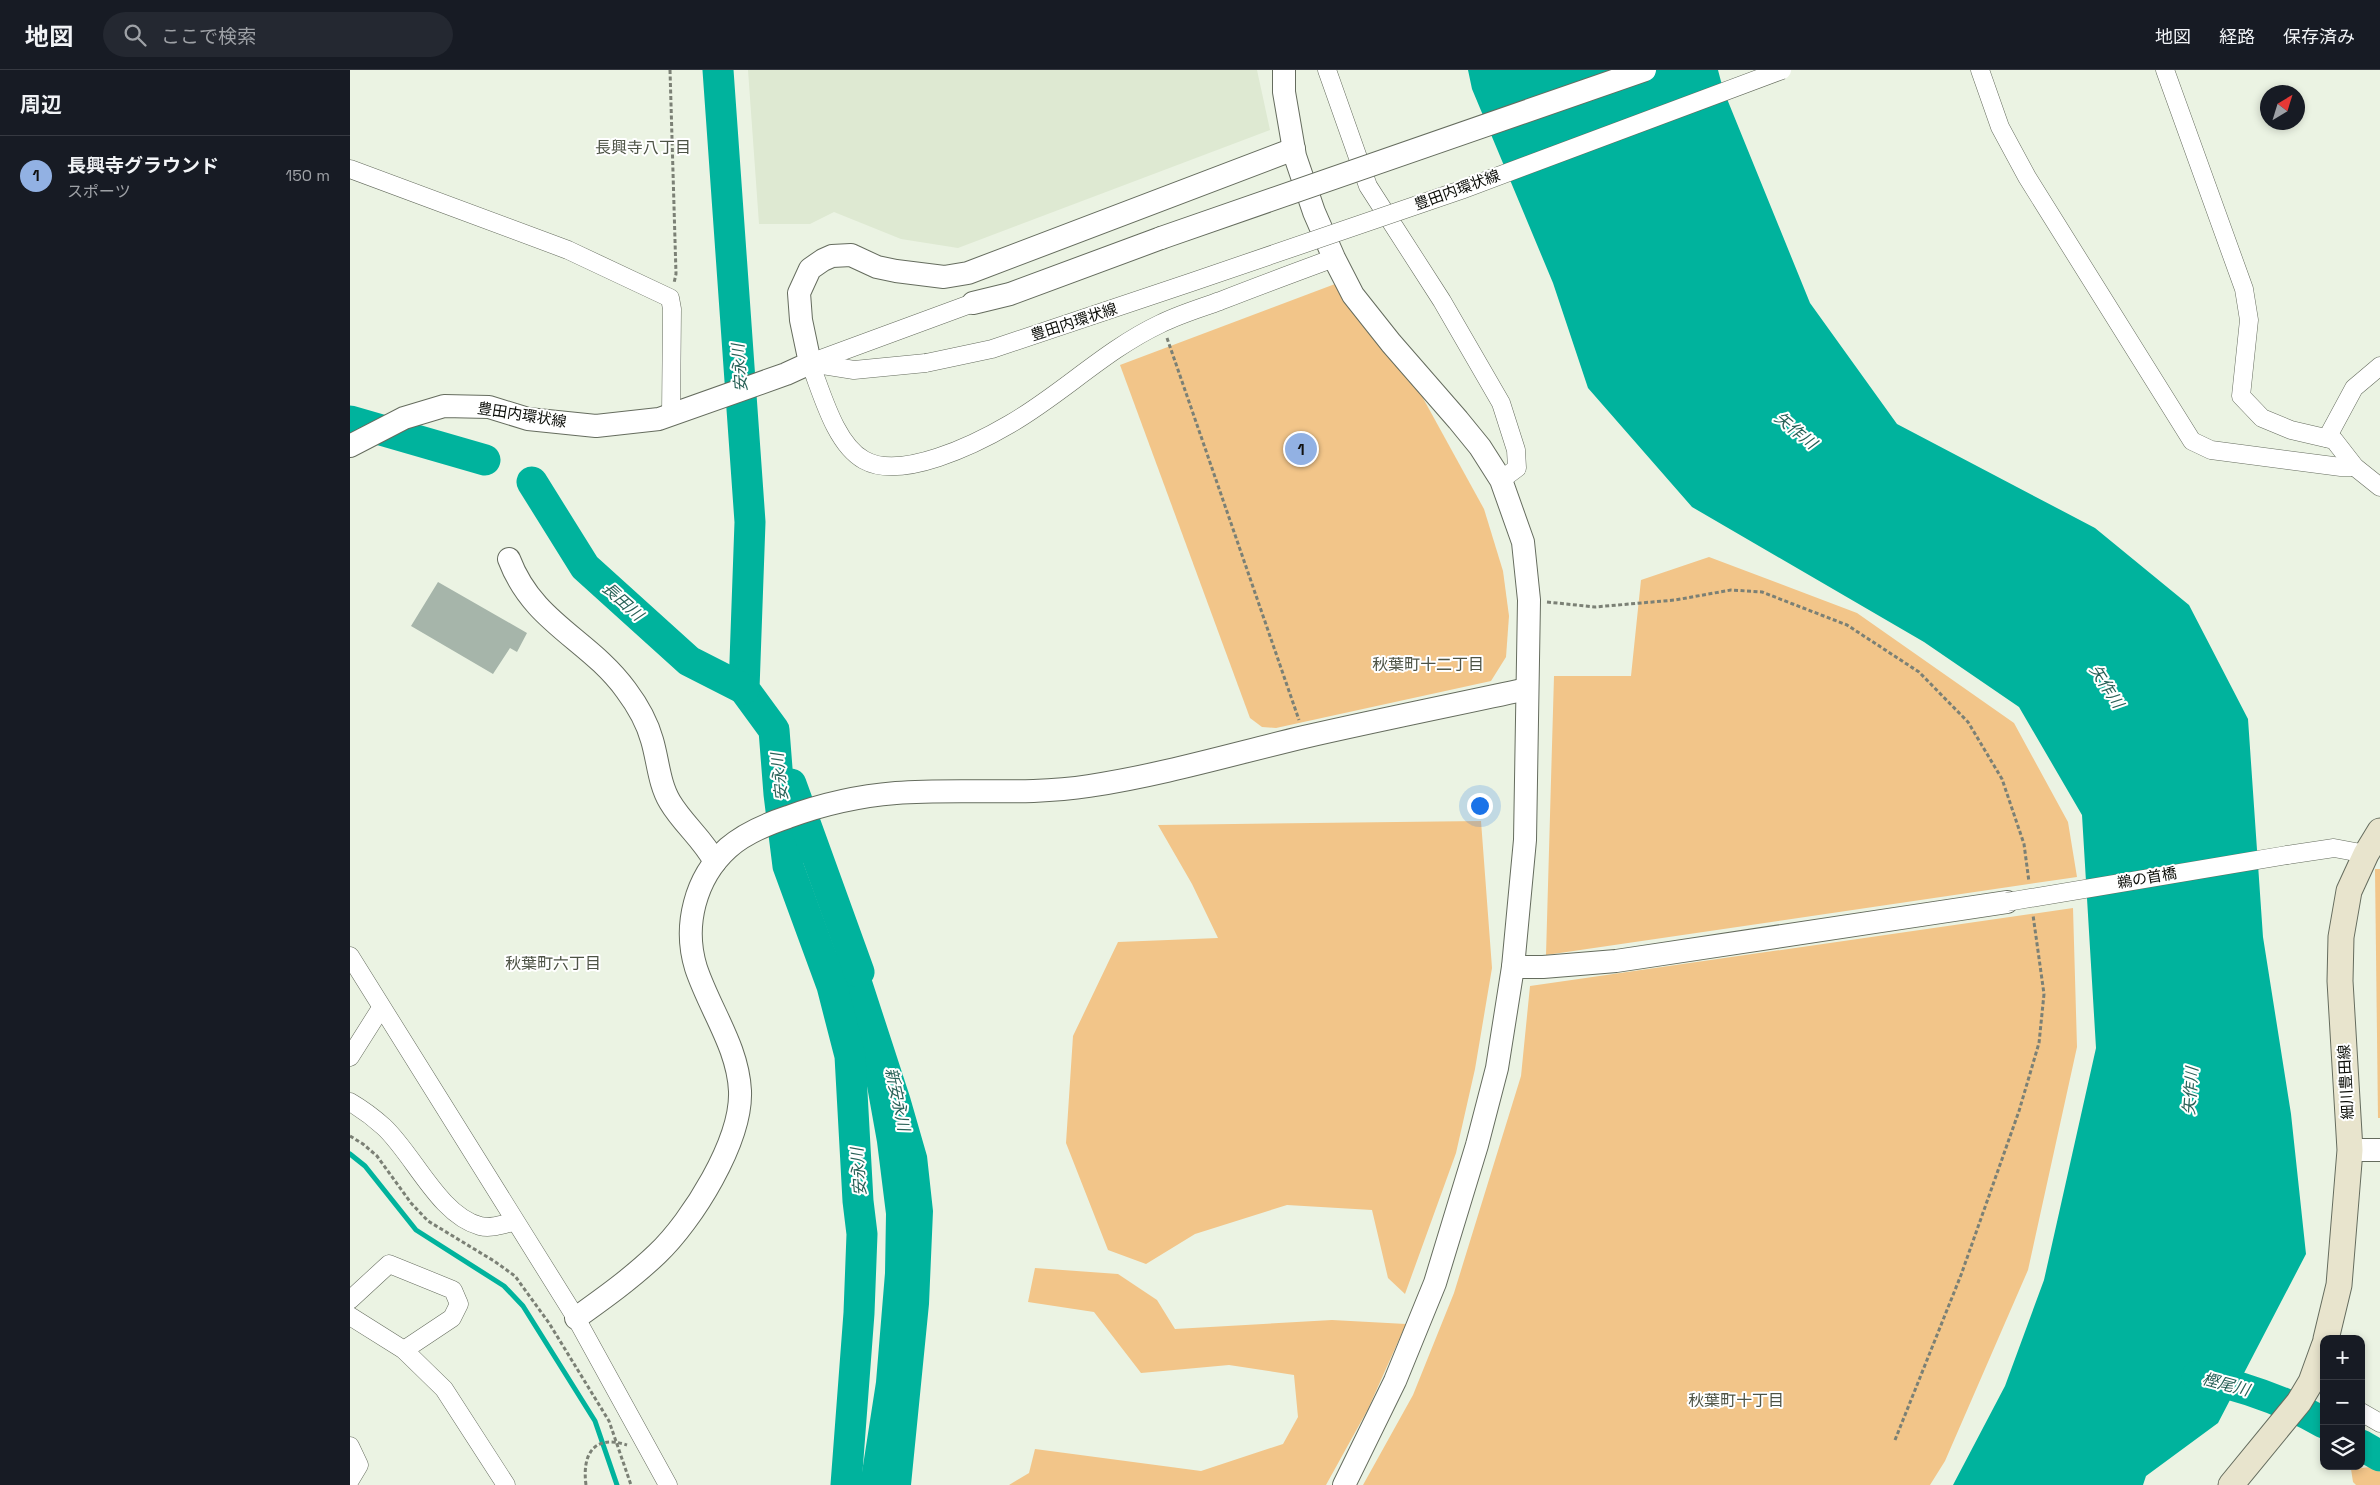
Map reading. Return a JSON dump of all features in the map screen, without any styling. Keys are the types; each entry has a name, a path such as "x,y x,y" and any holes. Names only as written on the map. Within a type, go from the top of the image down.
{"main road":[{"name":"細川豊田線","path":"2327,1335 2339,1286 2350,1150 2340,981 2341,938 2349,890 2366,854 2380,831"},
{"path":"2231,1485 2311,1391 2320,1360"}],"street":[{"path":"1284,70 1284,92 1294,150 1314,212 1334,258 1344,279 1365,310 1480,447 1501,480 1523,542 1529,600 1525,840 1514,967 1497,1068 1477,1145 1435,1283 1395,1380 1344,1485"},
{"path":"1327,70 1368,186 1442,301 1501,403 1516,450 1517,468 1501,480"},
{"path":"810,363 972,303 1010,294 1161,238 1646,70"},
{"name":"豊田内環状線","path":"350,446 404,418 444,406 489,407 528,419 596,426 659,419 810,363 854,370 926,363 992,349 1461,190 1782,70"},
{"path":"1980,70 2000,127 2027,177 2192,441 2211,450 2340,467 2355,467"},
{"path":"2165,70 2244,289 2249,320 2241,396 2262,418 2291,430 2334,440 2355,467 2380,487"},
{"path":"1294,150 968,273 944,277 877,267 851,255 832,256 810,269 799,293 801,320 810,363 835,426 849,449 865,461 888,467 919,463 963,448 1010,424 1115,349 1161,323 1334,258"},
{"path":"350,169 568,250 670,298 672,309 671,415"},
{"path":"2327,438 2354,388 2380,366"},
{"path":"509,559 514,572 528,594 546,616 609,668 641,712 652,739 669,801 686,825 706,845 716,862"},
{"path":"576,1318 615,1290 660,1252 692,1211 720,1166 736,1124 740,1093 738,1076 728,1042 696,967 691,937 691,919 699,888 727,849 765,825 818,806 895,793 1087,786 1141,776 1304,737 1527,689"},
{"name":"鵜の首橋","path":"2007,902 2334,848 2366,854"},
{"path":"1514,967 1542,967 1616,960 2007,902"},
{"path":"350,956 380,1008 576,1318 668,1485"},
{"path":"350,1057 380,1008"},
{"path":"350,1102 385,1128 444,1200 466,1221 482,1226 496,1226 514,1222"},
{"path":"2350,1150 2380,1150"},
{"path":"350,1300 389,1264 453,1290 459,1304 452,1318 404,1350"},
{"path":"350,1316 404,1350 444,1390 506,1485"},
{"path":"2365,1414 2380,1423"},
{"path":"350,1446 359,1465 352,1481"}],"path":[{"path":"670,70 676,274 670,298"},
{"path":"1164,332 1296,704"},
{"path":"350,1136 377,1156 411,1203 428,1221 515,1276 549,1323 608,1421 631,1485"},
{"path":"586,1485 584,1468 588,1454 597,1445 617,1442"}],"shaded area":[{"path":"748,70 1257,70 1270,130 958,248 901,239 834,212 810,224 759,224"},
{"path":"1343,281 1418,389 1484,509 1503,571 1509,616 1506,657 1491,681 1276,728 1262,727 1250,718 1120,365"},
{"path":"1709,557 1857,613 2014,723 2068,822 2077,877 1546,955 1554,676 1631,676 1641,580"},
{"path":"1481,821 1492,968 1475,1069 1456,1153 1405,1294 1388,1278 1372,1210 1287,1205 1195,1234 1146,1264 1108,1250 1066,1143 1073,1036 1118,942 1218,938 1192,884 1158,825"},
{"path":"2375,869 2380,869 2380,1118 2378,1118"},
{"path":"2073,908 2077,1047 2028,1270 1945,1461 1930,1485 1363,1485 1413,1395 1454,1293 1521,1076 1530,986"},
{"path":"1035,1268 1118,1274 1157,1300 1175,1329 1332,1320 1406,1324 1368,1409 1326,1485 1009,1485 1029,1473 1035,1449 1201,1471 1283,1444 1298,1417 1294,1375 1229,1365 1141,1373 1094,1312 1028,1302"},
{"path":"2371,1467 2380,1472 2380,1485 2356,1485 2353,1482 2351,1470 2365,1470 2365,1468"}],"water":[{"name":"矢作川","path":"1468,70 1718,70 1723,89 1810,303 1897,424 2095,528 2189,605 2248,719 2263,937 2291,1114 2306,1254 2218,1423 2146,1476 2143,1485 1953,1485 2005,1386 2044,1280 2096,1048 2082,815 2019,707 1924,642 1692,507 1588,388 1553,283 1472,89"},
{"path":"851,916 910,1097 927,1156 933,1211 929,1304 911,1485 860,1485 876,1382 885,1273 886,1214 877,1142 863,1064 832,961"}],"building":[{"path":"438,582 527,633 517,652 510,648 493,674 411,626"}],"waterway":[{"name":"安永川","path":"718,70 750,522 744,689 774,730 779,794 788,866 832,986 850,1056 858,1201 862,1234 859,1313 846,1485"},
{"name":"長田川","path":"350,421 485,460"},
{"name":"長田川","path":"532,482 585,567 689,661 744,689"},
{"name":"新安永川","path":"791,784 859,972"},
{"path":"350,1154 365,1166 416,1230 504,1286 523,1306 595,1421 617,1485"},
{"name":"樫尾川","path":"2197,1376 2230,1384 2262,1395 2293,1407 2320,1421"},
{"name":"樫尾川","path":"2365,1447 2380,1456"}],"place":[{"name":"長興寺グラウンド","path":"1301,449"}],"district":[{"name":"長興寺八丁目","path":"643,147"},
{"name":"秋葉町十二丁目","path":"1428,664"},
{"name":"秋葉町六丁目","path":"553,963"},
{"name":"秋葉町十丁目","path":"1736,1400"}]}
